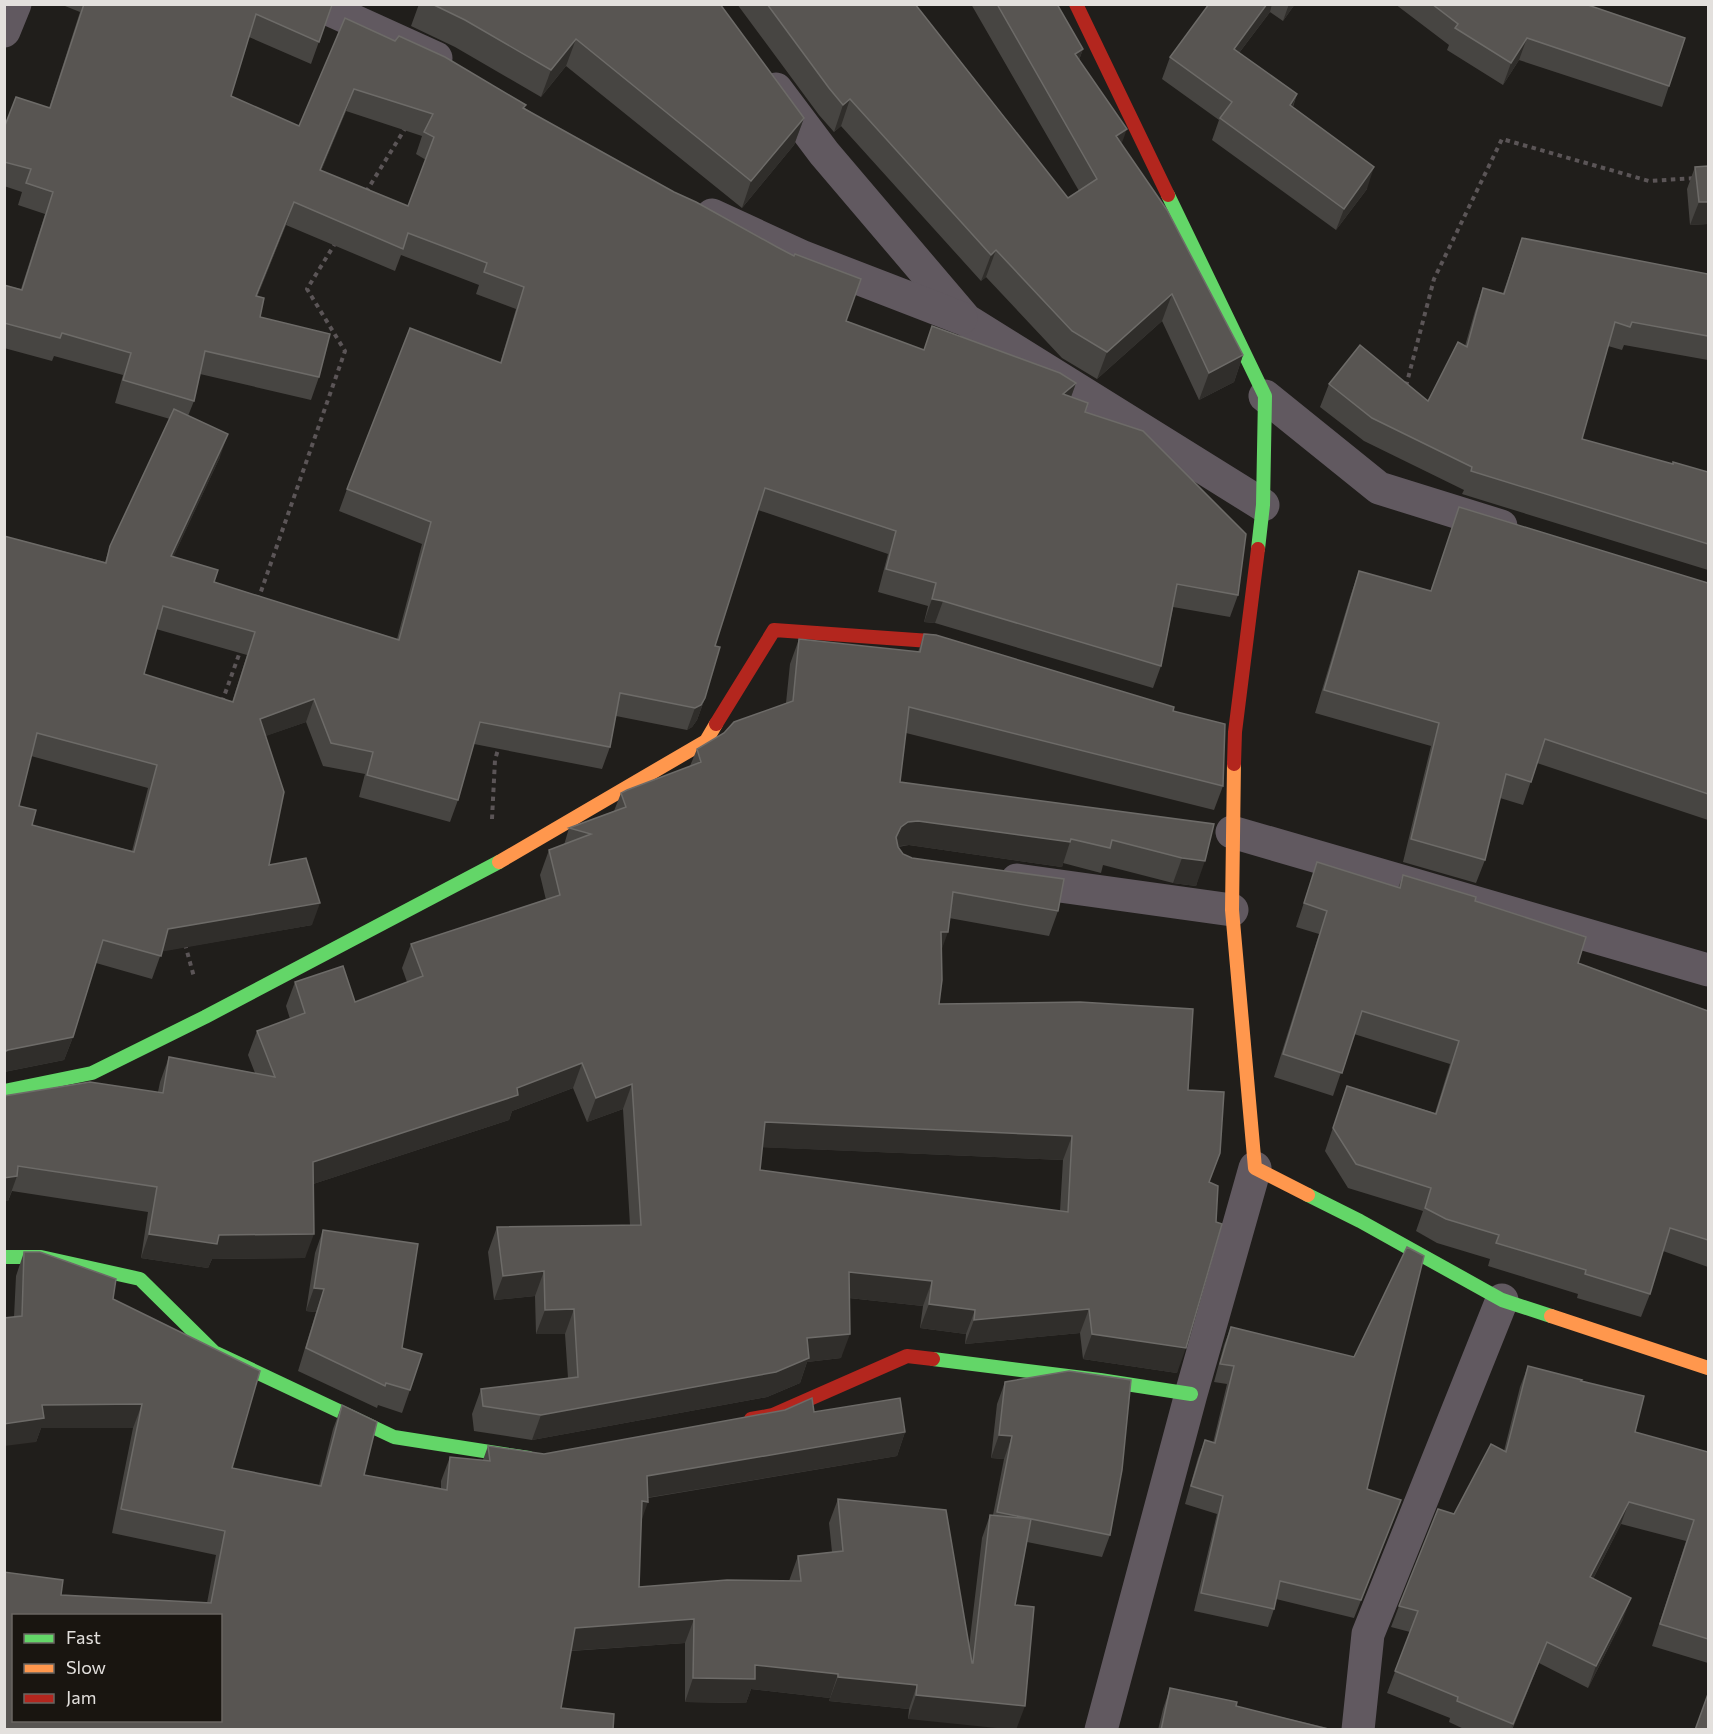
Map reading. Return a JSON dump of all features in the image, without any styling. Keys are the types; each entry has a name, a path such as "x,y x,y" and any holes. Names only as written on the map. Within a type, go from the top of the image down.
{"street":[{"path":"4,32 15,4"},
{"path":"317,4 446,63 465,74"},
{"path":"1076,4 1265,396 1379,489 1527,534"},
{"path":"761,70 824,153 966,320"},
{"path":"686,203 803,257 966,320 1263,505"},
{"path":"1101,1730 1191,1394 1255,1168 1232,910 1229,730 1263,505 1265,396"},
{"path":"4,1091 92,1073 205,1017 490,867 706,741 774,630 930,641 975,654"},
{"path":"1232,832 1708,970"},
{"path":"987,876 1232,910"},
{"path":"1255,1168 1360,1221 1502,1300 1708,1368"},
{"path":"4,1257 41,1257 140,1279 214,1352 394,1437 532,1459 544,1457"},
{"path":"1358,1730 1368,1634 1502,1300"},
{"path":"738,1422 773,1416 907,1356 1100,1380 1191,1394"}],"path":[{"path":"361,200 409,122"},
{"path":"1405,389 1434,279 1502,139 1648,181 1698,177"},
{"path":"256,606 345,351 307,289 337,240"},
{"path":"221,706 244,639"},
{"path":"490,867 495,760 501,737"},
{"path":"184,941 205,1017"}],"building":[{"path":"84,4 330,4 332,5 319,42 256,14 231,96 299,126 345,18 395,41 399,36 445,57 526,105 523,108 777,247 794,256 795,254 861,279 846,321 924,350 932,326 1060,373 1076,383 1063,394 1088,403 1085,412 1143,431 1246,534 1238,595 1177,584 1161,666 932,599 936,583 886,569 896,531 765,488 715,646 720,647 701,705 695,708 620,693 610,747 480,722 458,800 367,775 373,752 331,743 314,699 260,719 284,792 269,865 306,858 320,903 168,929 161,956 103,940 73,1037 4,1052 4,536 106,563 110,546 174,409 228,434 171,556 218,570 214,582 399,640 431,522 347,489 410,328 501,363 524,287 484,272 487,263 408,233 403,249 294,202 256,296 264,298 260,317 330,334 319,377 205,351 194,401 123,380 131,353 62,333 60,338 4,323 4,285 22,290 53,192 26,183 31,169 4,162 4,128 16,97 50,108","holes":["354,89 433,114 424,132 434,137 408,206 320,170","163,606 255,632 233,702 144,674","37,733 157,765 134,852 32,825 36,810 19,806"]},
{"path":"432,4 720,4 804,118 751,181 576,39 551,70 465,20"},
{"path":"767,4 915,4 1068,198 1097,179 997,4 1057,4 1083,49 1075,54 1127,129 1116,136 1167,210 1243,355 1209,373 1172,294 1107,352 1072,331 996,250 991,255 850,99 843,105"},
{"path":"1209,4 1267,4 1234,49 1297,94 1290,105 1374,167 1344,209 1220,118 1232,102 1170,57"},
{"path":"1432,4 1585,4 1685,38 1669,86 1527,38 1511,63 1455,28 1458,24"},
{"path":"1708,166 1708,202 1699,202 1695,167"},
{"path":"1522,238 1708,274 1708,336 1632,322 1630,327 1615,322 1582,439 1708,472 1708,544 1471,471 1472,467 1372,418 1329,384 1360,345 1428,401 1458,342 1467,347 1483,288 1504,294"},
{"path":"1459,507 1708,583 1708,794 1545,739 1531,782 1506,774 1485,860 1411,839 1439,723 1324,690 1359,571 1431,591"},
{"path":"924,634 936,635 1174,707 1173,711 1225,724 1223,786 909,707 900,782 1214,824 1205,861 1182,858 1112,840 1110,848 1071,839 1070,842 918,821 908,822 901,827 896,837 898,847 903,854 912,858 1064,879 1058,911 953,892 948,932 941,932 942,980 939,1004 1080,1002 1193,1009 1188,1090 1224,1092 1220,1153 1209,1182 1218,1186 1216,1222 1222,1224 1186,1348 1092,1334 1089,1309 974,1320 975,1310 929,1304 932,1281 849,1272 850,1334 807,1338 809,1358 776,1372 541,1415 483,1406 481,1389 578,1377 574,1309 545,1310 544,1271 503,1276 497,1227 641,1225 632,1084 596,1098 582,1063 517,1088 518,1095 313,1162 314,1234 219,1235 217,1244 149,1234 157,1187 18,1166 17,1176 4,1178 4,1096 90,1082 163,1093 169,1057 275,1077 257,1031 305,1013 295,982 343,966 355,1002 423,976 411,944 560,895 549,850 591,834 569,828 626,807 621,793 627,790 701,762 697,749 724,733 734,722 793,701 799,639 920,652","holes":["765,1122 1072,1136 1068,1212 760,1170"]},
{"path":"1317,862 1400,888 1403,875 1476,897 1475,901 1586,937 1578,963 1708,1011 1708,1240 1670,1228 1650,1294 1585,1274 1586,1270 1496,1243 1499,1235 1446,1219 1425,1208 1431,1188 1356,1164 1333,1128 1347,1086 1436,1114 1459,1041 1362,1011 1342,1073 1283,1054 1327,911 1304,903"},
{"path":"323,1230 418,1244 402,1348 422,1354 410,1390 386,1383 385,1386 306,1348 324,1289 314,1288"},
{"path":"1407,1247 1424,1256 1367,1489 1401,1500 1361,1600 1280,1581 1274,1609 1201,1593 1223,1496 1191,1486 1205,1440 1215,1443 1234,1366 1220,1364 1231,1327 1354,1357"},
{"path":"24,1252 40,1252 116,1279 113,1299 260,1371 232,1468 321,1486 342,1405 377,1422 364,1475 447,1490 450,1457 490,1461 488,1446 544,1454 785,1410 812,1398 814,1412 900,1398 905,1432 647,1476 648,1502 642,1501 639,1587 727,1580 801,1581 798,1556 843,1551 838,1499 946,1510 973,1663 990,1515 1031,1519 1015,1605 1034,1607 1025,1706 916,1695 917,1685 755,1665 755,1679 693,1678 694,1619 575,1628 561,1708 614,1714 613,1730 4,1730 4,1572 63,1580 61,1595 211,1603 225,1531 121,1509 142,1404 42,1405 44,1418 4,1424 4,1318 22,1316"},
{"path":"1528,1366 1644,1396 1635,1432 1708,1452 1708,1639 1660,1624 1694,1520 1629,1502 1590,1577 1631,1598 1596,1666 1547,1642 1513,1724 1457,1701 1458,1697 1395,1671 1418,1611 1399,1606 1438,1509 1454,1514 1491,1444 1506,1452"},
{"path":"1069,1371 1131,1380 1122,1470 1110,1535 997,1512 1012,1436 999,1435 1005,1382"},
{"path":"1170,1688 1237,1702 1236,1706 1332,1730 1161,1730"},
{"path":"1708,1694 1708,1730 1695,1730"}],"traffic: fast":[{"path":"1168,195 1265,396 1263,505 1258,549"},
{"path":"4,1091 92,1073 205,1017 499,862"},
{"path":"1308,1195 1360,1221 1502,1300 1551,1316"},
{"path":"4,1257 41,1257 140,1279 214,1352 394,1437 529,1458"},
{"path":"933,1359 1191,1394"}],"traffic: slow":[{"path":"499,862 706,741 716,724"},
{"path":"1234,764 1232,910 1255,1168 1308,1195"},
{"path":"1551,1316 1708,1368"}],"traffic: jam":[{"path":"1076,4 1168,195"},
{"path":"1234,764 1235,732 1258,549"},
{"path":"716,724 774,630 930,641 966,651"},
{"path":"751,1419 773,1415 907,1356 933,1359"}]}
